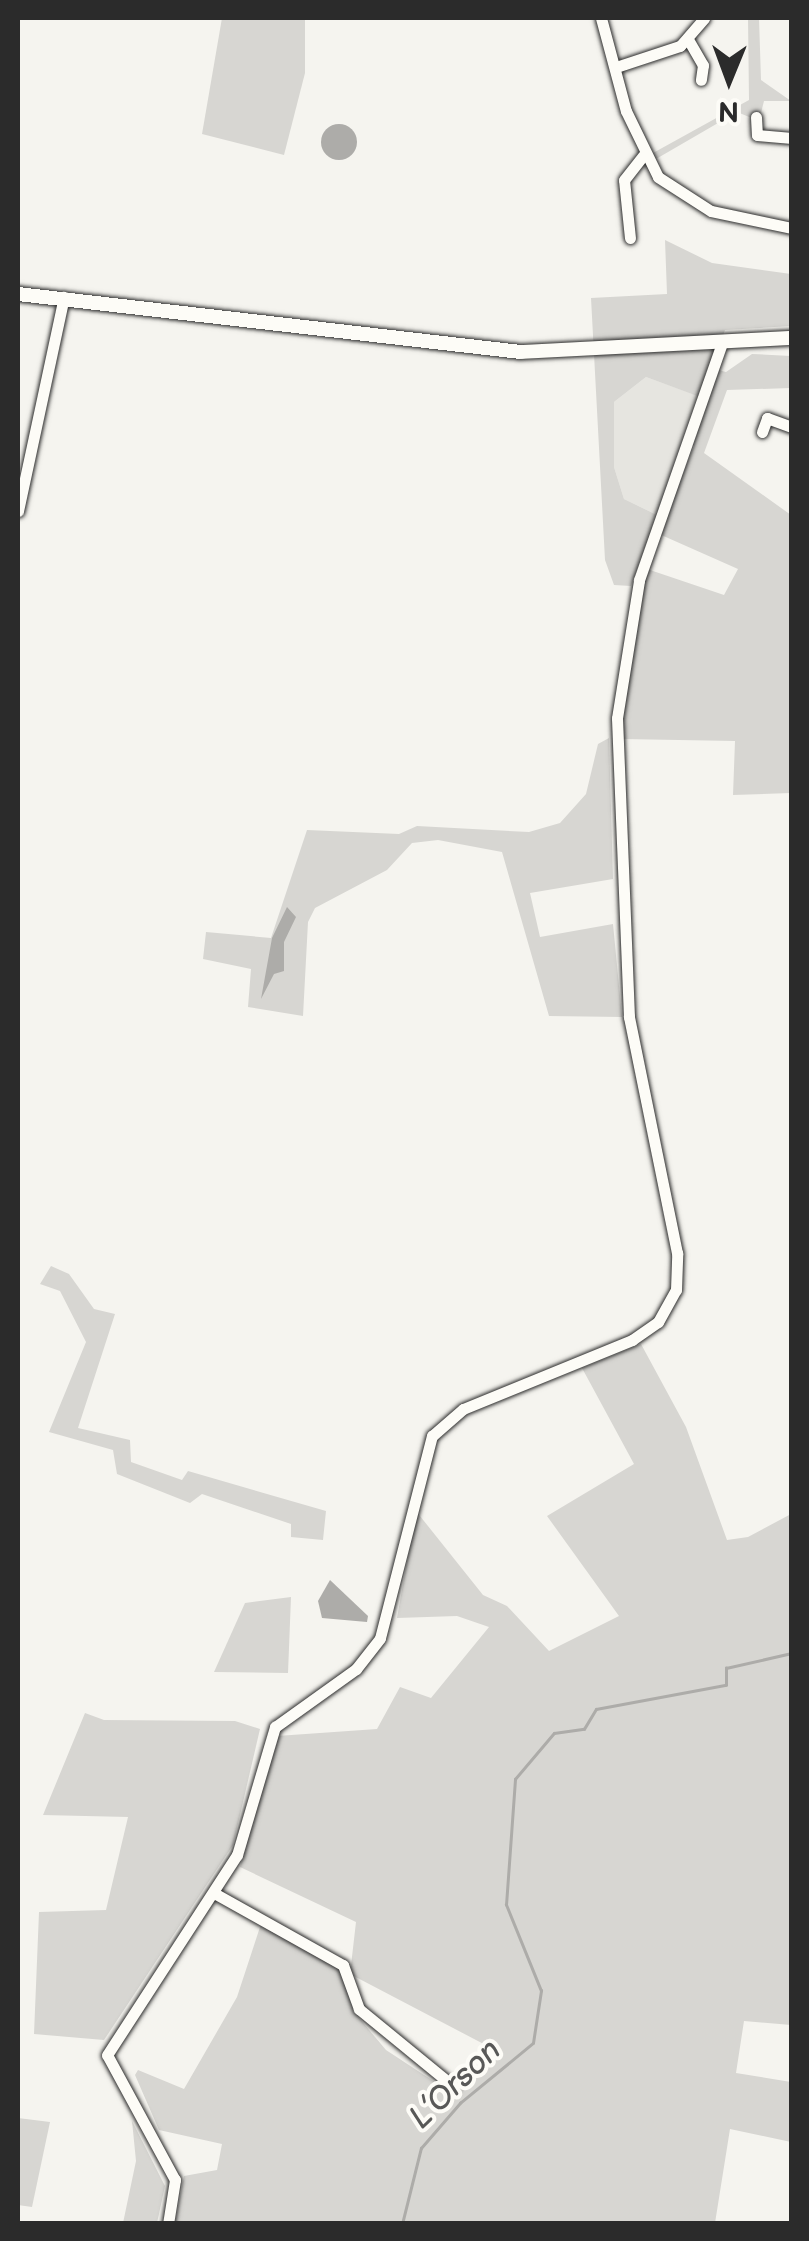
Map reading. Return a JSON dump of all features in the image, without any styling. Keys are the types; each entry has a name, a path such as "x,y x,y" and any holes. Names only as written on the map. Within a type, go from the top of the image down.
{"main road":[{"path":"18,294 64,296 509,351 792,338"}],"street":[{"path":"600,18 643,156 690,202 753,225 792,228"},
{"path":"616,66 689,41 704,18"},
{"path":"689,41 703,65 701,80"},
{"path":"756,117 757,135 792,138"},
{"path":"630,238 624,180 643,156"},
{"path":"18,511 64,296"},
{"path":"168,2224 175,2180 106,2056 236,1855 275,1727 356,1669 380,1638 423,1452 446,1418 632,1340 658,1322 676,1290 677,1254 629,1017 617,718 639,580 716,373 722,343"},
{"path":"762,432 767,418 792,427"},
{"path":"214,1893 343,1965 359,2009 453,2086"}],"shaded area":[{"path":"222,18 305,18 305,73 284,155 202,134"},
{"path":"748,18 759,18 761,80 791,101 764,101 759,121 737,112 656,159 653,153 749,100"},
{"path":"339,124 352,129 357,142 352,155 339,160 326,155 321,142 326,129"},
{"path":"665,240 712,263 791,274 791,326 725,330 711,368 726,372 752,354 791,356 791,388 727,390 704,453 791,515 791,793 733,795 735,741 622,739 625,665 647,569 724,595 738,569 659,534 694,446 685,438 700,397 646,377 614,402 614,467 624,499 657,515 631,586 614,585 605,560 591,298 667,294"},
{"path":"646,377 701,397 657,515 624,499 614,467 614,402"},
{"path":"609,738 613,879 530,893 540,937 613,924 622,1017 549,1016 502,852 438,840 412,843 387,870 315,908 308,922 303,1016 248,1007 251,969 203,959 206,932 271,938 307,830 399,834 417,826 529,832 560,823 586,794 598,744"},
{"path":"287,907 296,917 284,942 284,971 274,974 261,999 272,938"},
{"path":"51,1266 69,1274 94,1309 115,1314 78,1428 130,1440 131,1462 182,1480 188,1471 326,1511 323,1540 291,1537 291,1524 202,1494 190,1503 117,1474 113,1450 49,1432 86,1342 60,1291 40,1284"},
{"path":"641,1344 686,1427 727,1540 748,1537 791,1514 791,2025 744,2021 736,2073 791,2082 791,2142 730,2129 715,2223 175,2223 184,2176 217,2170 222,2144 159,2130 135,2075 138,2070 184,2089 237,1997 261,1924 340,1967 354,2012 386,2050 450,2092 497,2051 350,1974 356,1922 240,1867 277,1736 377,1729 400,1687 431,1698 489,1627 457,1616 397,1618 416,1511 483,1595 507,1606 549,1651 619,1616 547,1516 634,1464 582,1368"},
{"path":"330,1580 368,1616 367,1622 322,1618 318,1601"},
{"path":"291,1597 288,1673 214,1672 245,1603"},
{"path":"85,1713 104,1720 235,1721 260,1729 233,1845 104,2040 34,2034 39,1912 106,1910 128,1817 43,1815"},
{"path":"18,2118 50,2122 32,2207 18,2205"},
{"path":"132,2121 165,2186 157,2223 123,2223 136,2161"}],"waterway":[{"name":"L’Orson","path":"402,2224 421,2148 460,2103 533,2043 541,1991 506,1905 515,1779 554,1733 584,1729 596,1709 726,1685 726,1668 792,1653"}]}
